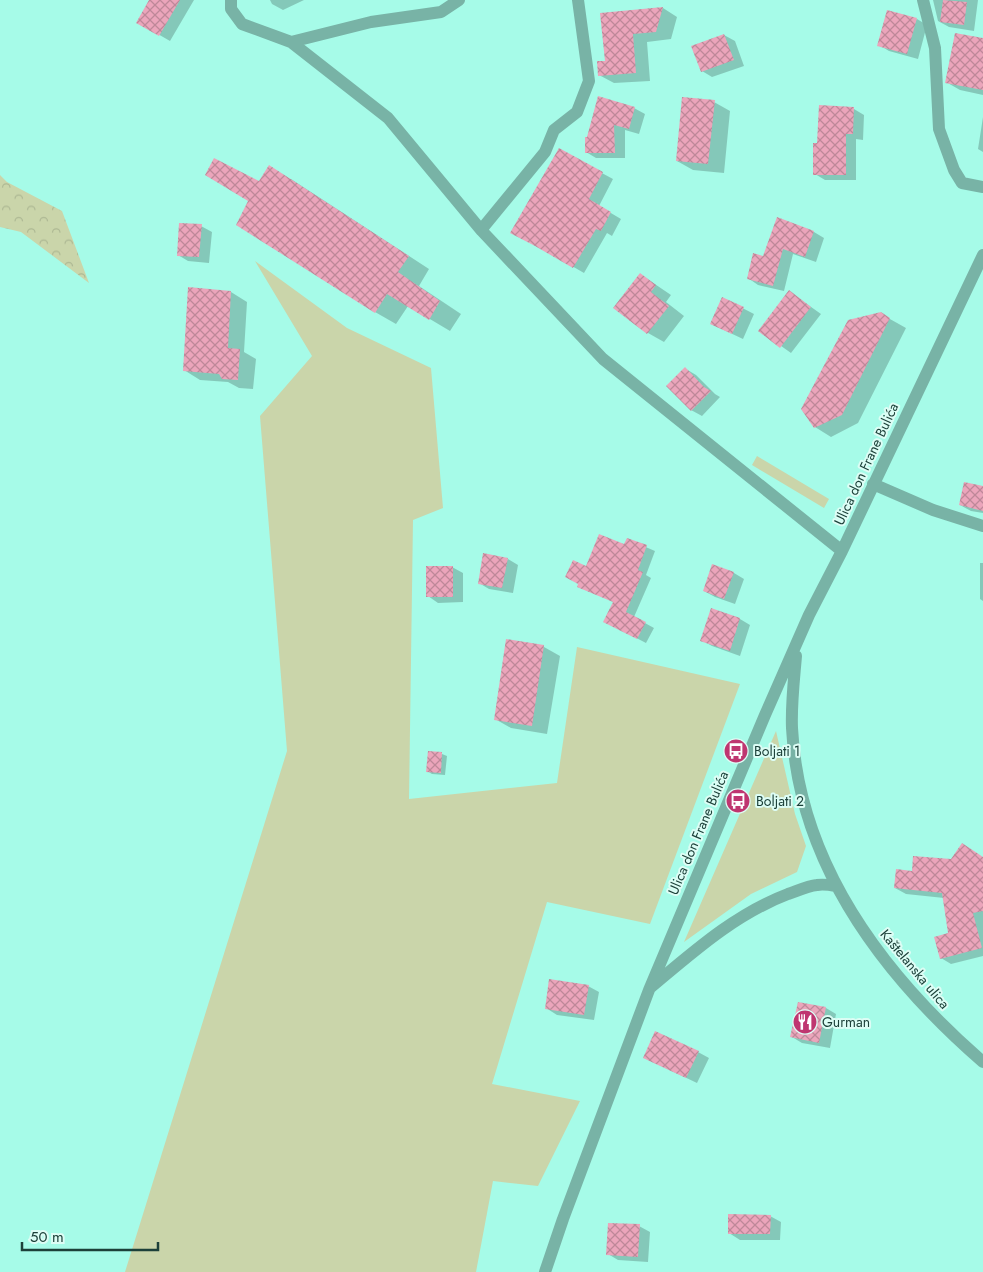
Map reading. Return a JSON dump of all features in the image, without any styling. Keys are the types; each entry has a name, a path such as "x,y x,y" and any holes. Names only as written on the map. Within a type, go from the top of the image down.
{"street":[{"path":"231,0 231,9 242,24 291,42 388,118 481,230 603,359 842,551"},
{"path":"291,42 370,22 441,12 458,0"},
{"path":"481,230 545,152 554,130 577,112 589,81 578,0"},
{"path":"923,0 935,48 939,129 954,170 962,183 983,188"},
{"name":"Ulica don Frane Bulića","path":"545,1272 566,1210 648,990 761,724 809,616 842,551 983,254"},
{"path":"873,484 933,510 983,526"},
{"name":"Kaštelanska ulica","path":"800,639 795,662 792,729 804,800 815,838 836,886 888,966 938,1021 983,1062"},
{"path":"648,990 696,949 752,911 775,899 804,888 818,884 836,886"}],"green space":[{"path":"0,175 7,182 62,211 89,283 21,232 0,227"},
{"path":"255,261 347,328 431,368 443,508 413,520 409,799 557,783 577,647 740,684 650,924 547,902 492,1084 580,1101 538,1186 493,1181 476,1272 125,1272 287,751 260,416 312,356"},
{"path":"757,456 829,499 824,508 752,465"},
{"path":"776,731 795,814 806,846 797,872 751,894 684,942"}],"building":[{"path":"149,0 180,0 159,36 136,23"},
{"path":"943,0 967,2 964,25 940,22"},
{"path":"663,7 656,32 633,34 636,73 598,76 597,61 605,61 600,13"},
{"path":"887,10 917,18 907,54 877,46"},
{"path":"955,33 983,38 983,90 945,83"},
{"path":"724,34 734,60 701,72 691,46"},
{"path":"598,96 635,107 629,129 614,125 615,153 585,153 585,137 587,137"},
{"path":"682,97 715,100 708,164 676,161"},
{"path":"819,105 854,107 853,134 846,134 846,175 813,175 813,143 817,143"},
{"path":"559,148 603,172 589,199 611,212 601,231 596,229 573,268 510,233"},
{"path":"214,158 259,181 269,165 409,256 398,272 440,301 429,320 387,294 375,313 236,225 248,201 205,175"},
{"path":"777,217 814,231 805,257 783,249 773,286 747,279 753,253 763,256"},
{"path":"179,223 202,224 199,257 177,256"},
{"path":"640,273 656,285 651,292 669,306 647,334 613,308"},
{"path":"188,287 231,291 228,348 240,349 238,380 222,379 219,374 183,371"},
{"path":"789,290 811,307 780,348 758,331"},
{"path":"722,297 744,307 732,334 710,324"},
{"path":"881,312 890,318 842,415 814,428 801,409 848,320"},
{"path":"685,367 704,387 711,391 691,411 666,386"},
{"path":"964,482 983,486 983,511 959,505"},
{"path":"599,534 624,544 627,538 647,545 638,570 643,572 626,612 646,622 637,639 603,622 613,602 577,587 578,584 565,577 573,560 586,566"},
{"path":"483,553 508,558 502,588 478,584"},
{"path":"712,564 734,572 724,599 703,591"},
{"path":"426,566 453,566 453,597 426,597"},
{"path":"711,608 740,618 730,651 700,641"},
{"path":"506,639 544,645 532,726 494,720"},
{"path":"428,751 442,752 441,773 426,772"},
{"path":"962,843 983,857 983,911 973,913 982,948 940,959 934,937 948,933 942,893 894,888 896,869 912,871 913,856 951,859"},
{"path":"549,979 589,985 584,1015 545,1009"},
{"path":"798,1002 826,1007 819,1043 790,1037"},
{"path":"655,1031 699,1051 686,1078 643,1058"},
{"path":"728,1214 771,1215 770,1234 728,1234"},
{"path":"608,1223 640,1224 638,1257 606,1255"}],"place":[{"name":"Boljati 1","path":"736,751"},
{"name":"Boljati 2","path":"738,801"},
{"name":"Gurman","path":"805,1022"}]}
